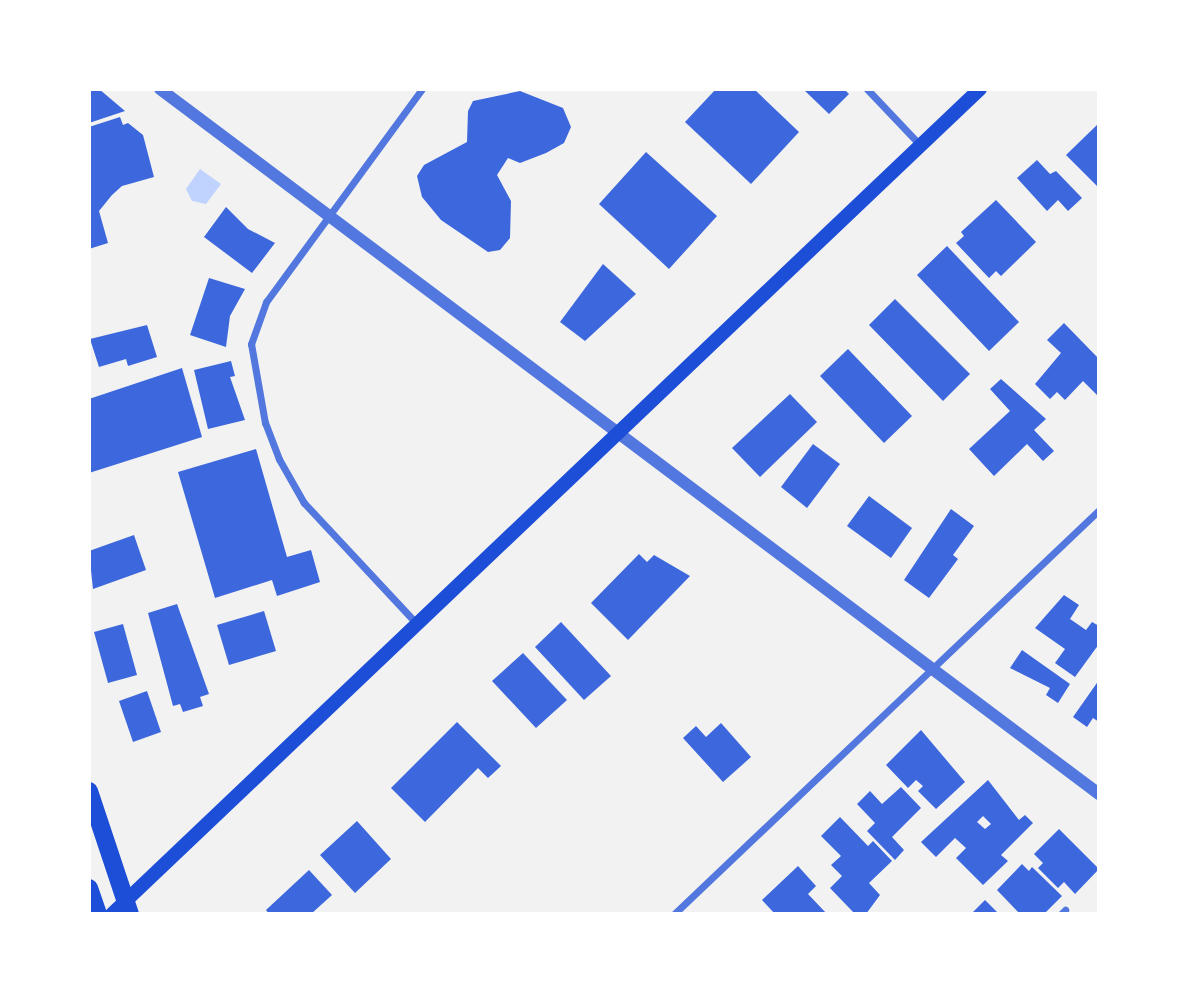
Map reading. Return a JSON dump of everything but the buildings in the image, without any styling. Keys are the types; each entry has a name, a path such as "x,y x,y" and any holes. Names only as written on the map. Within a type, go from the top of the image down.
{"main road":[{"path":"112,914 127,907 417,624 981,89"},
{"path":"89,791 127,907"},
{"path":"89,888 98,914"}],"street":[{"path":"417,624 304,503 279,459 256,385 251,344 266,302 422,89"},
{"path":"867,89 921,146"},
{"path":"168,91 616,435 1099,794"},
{"path":"674,914 933,671 1099,510"}],"water":[{"path":"200,169 221,184 206,204 192,201 186,189"}]}
